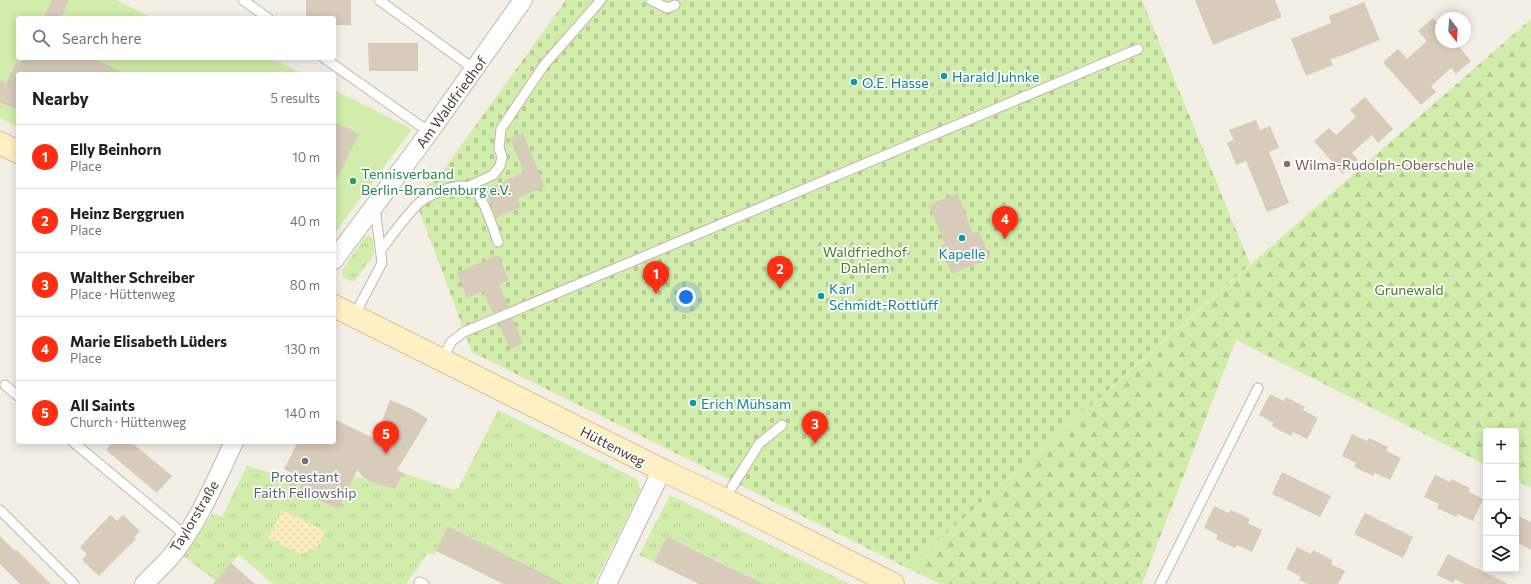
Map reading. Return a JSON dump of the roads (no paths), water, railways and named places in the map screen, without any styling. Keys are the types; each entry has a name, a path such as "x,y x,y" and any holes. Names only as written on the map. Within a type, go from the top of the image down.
{"main road":[{"path":"0,143 16,151"},
{"name":"Hüttenweg","path":"336,307 443,359 662,470 724,498 893,584"}],"street":[{"name":"Am Waldfriedhof","path":"336,257 375,207 522,1"},
{"name":"Taylorstraße","path":"144,584 168,560 185,535 204,505 233,444"},
{"path":"607,584 662,470"}],"lane":[{"path":"243,0 265,16"},
{"path":"379,0 474,69"},
{"path":"381,250 418,204 426,198 457,186 469,186 494,175 500,166 502,157 499,148 501,129 544,65 601,0"},
{"path":"651,0 667,8 675,6"},
{"path":"443,359 451,342 464,332 1138,49"},
{"path":"327,60 429,132"},
{"path":"469,186 476,192 498,242"},
{"path":"354,316 382,263 375,207"},
{"path":"5,385 16,394"},
{"path":"1160,584 1258,388"},
{"path":"732,487 759,444 782,425"},
{"path":"75,444 185,535"},
{"path":"0,510 74,584"}],"place":[{"name":"Harald Juhnke","path":"944,76"},
{"name":"O.E. Hasse","path":"854,82"},
{"name":"Wilma-Rudolph-Oberschule","path":"1287,164"},
{"name":"Tennisverband Berlin-Brandenburg e.V.","path":"353,181"},
{"name":"Kapelle","path":"962,238"},
{"name":"Marie Elisabeth Lüders","path":"1005,239"},
{"name":"Heinz Berggruen","path":"780,289"},
{"name":"Elly Beinhorn","path":"656,294"},
{"name":"Karl Schmidt-Rottluff","path":"821,296"},
{"name":"Erich Mühsam","path":"693,403"},
{"name":"Walther Schreiber","path":"815,444"},
{"name":"All Saints","path":"386,454"},
{"name":"Protestant Faith Fellowship","path":"305,461"}],"park label":[{"name":"Waldfriedhof Dahlem","path":"865,260"},
{"name":"Grunewald","path":"1409,289"}]}
